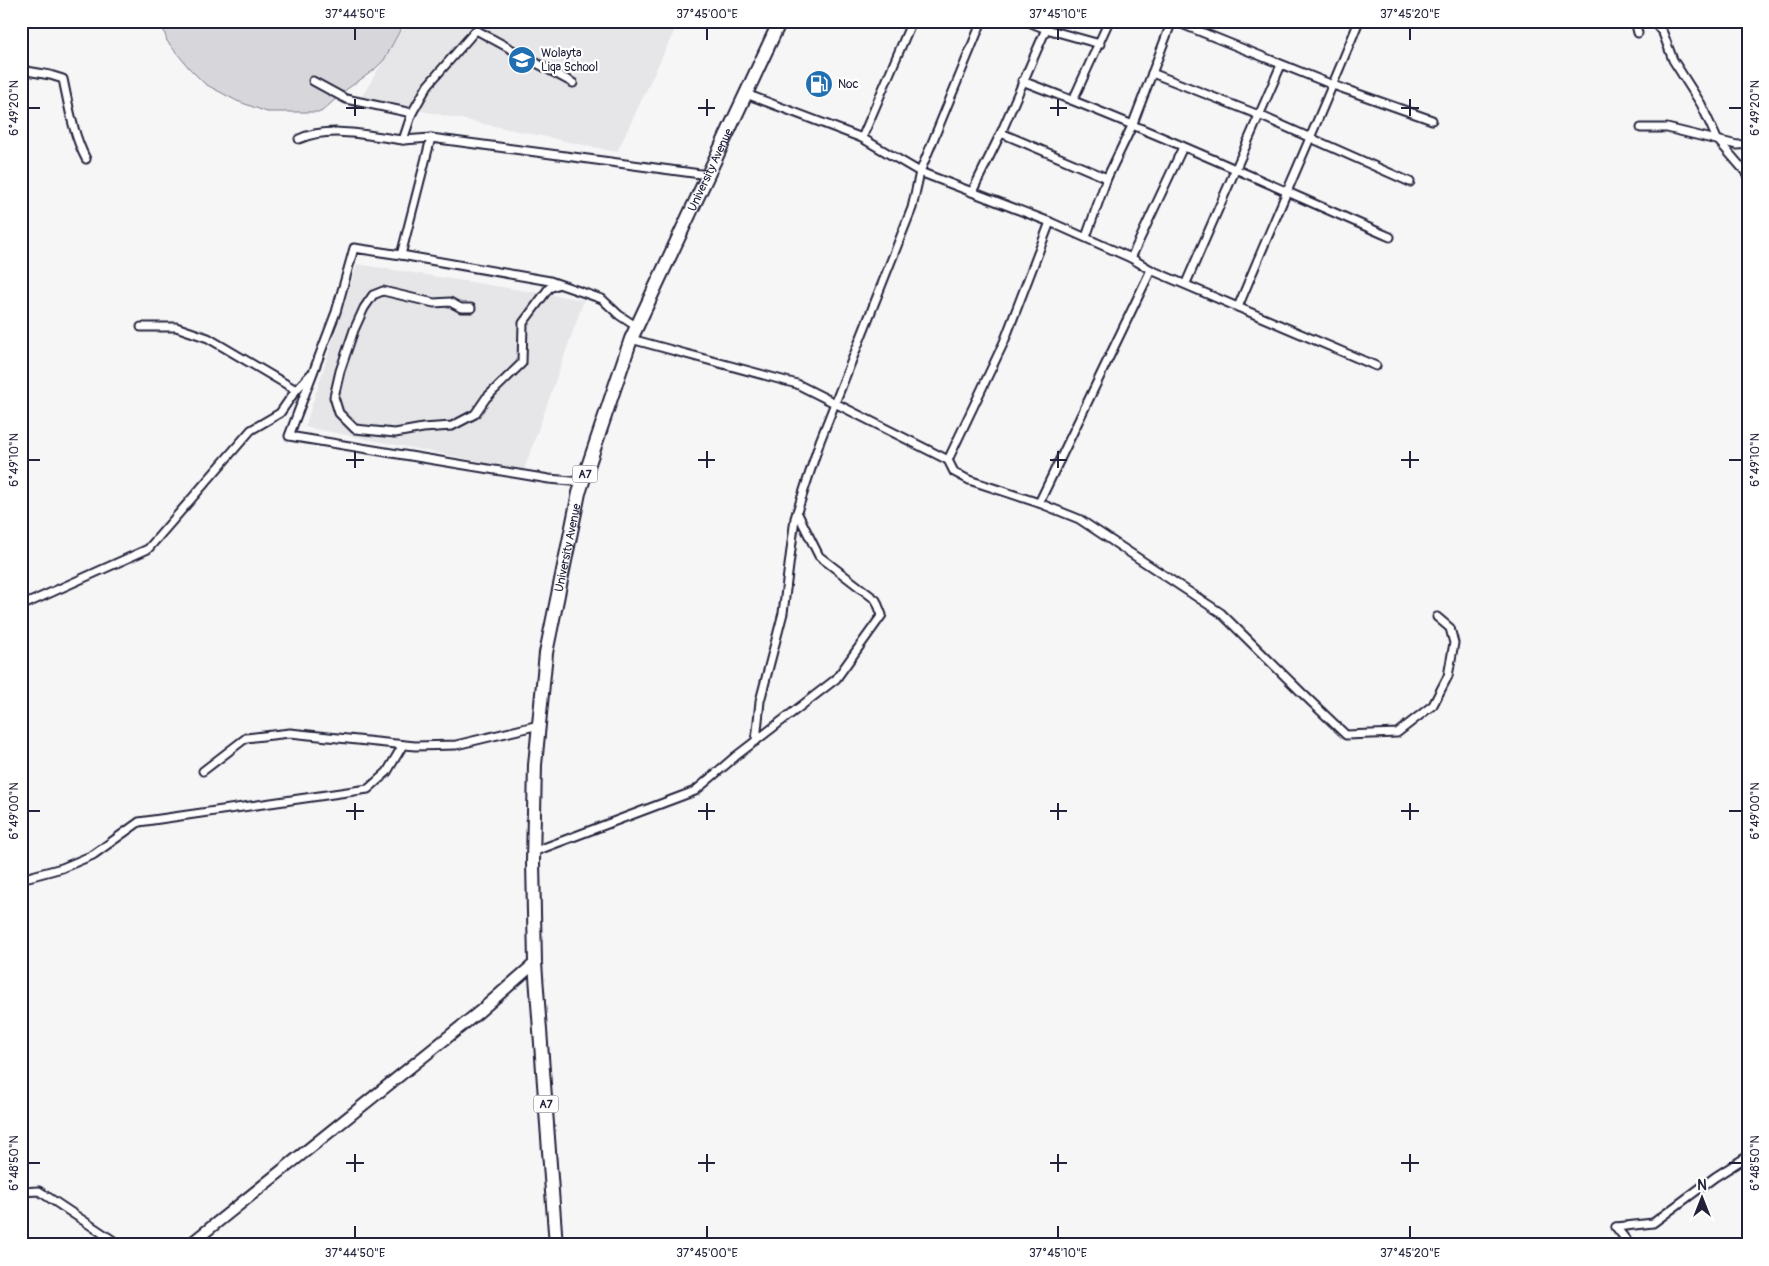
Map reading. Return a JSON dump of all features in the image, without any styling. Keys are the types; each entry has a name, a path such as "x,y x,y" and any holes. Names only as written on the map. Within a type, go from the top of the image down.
{"highway":[{"name":"University Avenue","path":"536,963 533,852 535,765 546,653 579,492 631,339 780,21"},
{"name":"A7","path":"536,963 556,1245"}],"street":[{"path":"862,138 912,21"},
{"path":"756,740 760,701 783,613 797,512 834,403 912,208 920,172 982,21"},
{"path":"1026,21 1046,29 1100,44"},
{"path":"1073,100 1109,21"},
{"path":"1086,237 1107,178 1132,126 1173,21 1333,86 1432,120"},
{"path":"1238,307 1286,192 1311,139 1359,21"},
{"path":"1634,21 1638,33"},
{"path":"1653,21 1663,32 1673,60 1701,104 1717,139 1748,175"},
{"path":"972,192 1001,133 1046,29"},
{"path":"403,140 412,114 428,85 476,30 573,83"},
{"path":"1186,283 1282,65"},
{"path":"21,70 63,79 73,127 78,144 86,159"},
{"path":"1152,73 1259,115 1410,182"},
{"path":"313,81 346,99 412,114"},
{"path":"1022,81 1073,100 1390,237"},
{"path":"746,94 862,138 920,172 1086,237 1131,258 1151,270 1186,283 1376,366"},
{"path":"1641,128 1667,128 1748,148"},
{"path":"299,140 312,134 329,132 403,140 431,138 708,175"},
{"path":"1001,133 1107,178"},
{"path":"401,255 431,138"},
{"path":"1737,145 1748,144"},
{"path":"1131,258 1183,147"},
{"path":"948,460 1004,342 1050,222"},
{"path":"582,482 549,479 289,436 336,312 354,248 550,281 602,299 618,315 637,327"},
{"path":"1039,503 1151,270"},
{"path":"471,308 461,308 450,302 434,303 383,291 373,295 364,308 354,330 340,372 334,397 339,413 355,430 395,433 423,428 452,426 475,414 493,391 522,363 523,323 549,288 557,285"},
{"path":"141,327 176,327 208,338 296,390"},
{"path":"631,339 797,384 948,460 954,472 969,480 1039,503 1079,519 1222,613 1302,694 1346,735 1397,733 1433,705 1448,676 1454,643 1450,628 1437,617"},
{"path":"21,606 148,548 251,430 280,413 296,390 314,370"},
{"path":"533,852 695,791 756,740 836,679 882,615 876,600 819,556 797,512"},
{"path":"203,771 246,738 290,733 415,746 456,745 539,725"},
{"path":"21,879 62,868 93,855 139,822 368,789 387,772 403,745"},
{"path":"189,1245 479,1012 536,963"},
{"path":"1630,1245 1616,1226 1653,1223 1748,1156"},
{"path":"21,1192 39,1192 120,1245"}],"shaded area":[{"path":"161,21 405,21 384,60 321,112 267,112 237,101 205,84 167,41"},
{"name":"Wolayta Liqa School","path":"407,21 679,21 617,152 361,98"},
{"path":"357,264 584,300 524,470 305,427"}],"place":[{"name":"Wolayta Liqa School","path":"522,60"},
{"name":"Noc","path":"819,84"}]}
